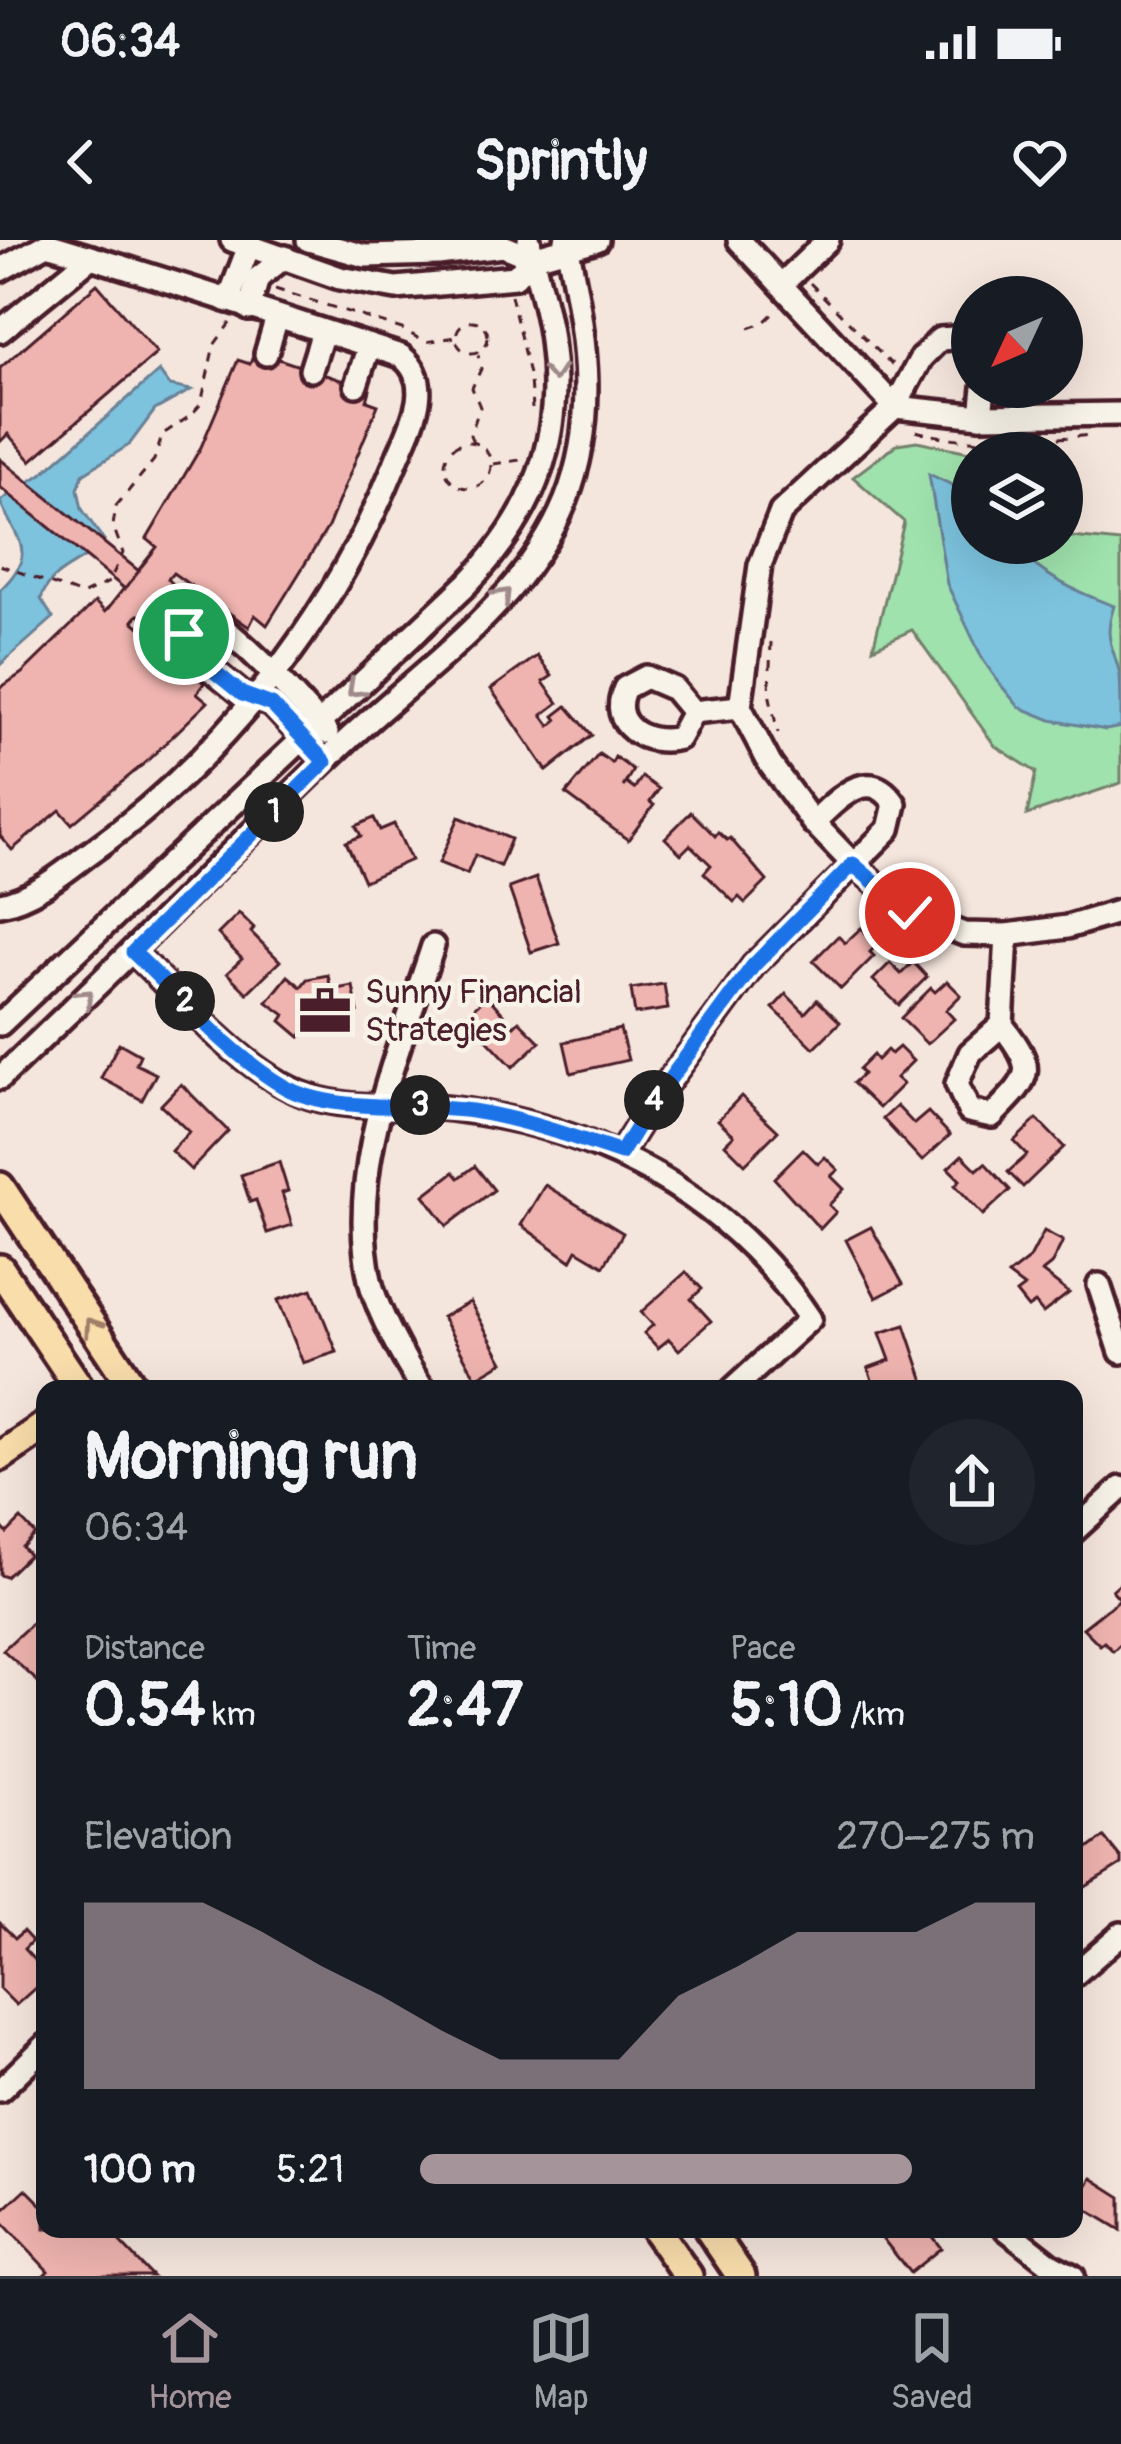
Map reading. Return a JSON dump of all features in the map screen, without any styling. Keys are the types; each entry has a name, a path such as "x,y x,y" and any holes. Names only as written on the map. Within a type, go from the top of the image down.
{"main road":[{"path":"0,1187 128,1380"},
{"path":"0,1269 69,1380"},
{"path":"5,1462 36,1434"},
{"path":"5,1462 36,1448"},
{"path":"662,2238 688,2276"},
{"path":"715,2238 741,2276"}],"street":[{"path":"308,240 364,256 503,246 530,249 597,240"},
{"path":"739,240 789,277 900,417"},
{"path":"789,277 828,240"},
{"path":"0,270 47,244 401,356 414,367 421,387 368,526 332,592 256,698 193,767 137,818 39,888 0,904"},
{"path":"0,1078 332,754 517,583 555,526 580,459 588,384 567,244"},
{"path":"259,246 340,278 396,288 515,277 530,249"},
{"path":"238,305 266,268 259,246"},
{"path":"238,305 259,246"},
{"path":"0,1024 487,564 511,534 538,484 556,394 551,336 530,249"},
{"path":"0,331 91,257"},
{"path":"266,354 277,317"},
{"path":"311,370 323,332"},
{"path":"951,338 940,339 921,358 900,417 781,512 760,565 740,707 770,764 814,823 910,913 964,934 1007,935 1119,917"},
{"path":"356,385 369,346"},
{"path":"981,416 982,408"},
{"path":"900,417 1121,414"},
{"path":"311,731 272,705 204,673 183,646 184,634 194,620 206,616 236,629 332,754"},
{"path":"159,643 184,634"},
{"path":"693,712 740,707"},
{"path":"621,1153 753,966 889,830 895,804 875,784 861,784 814,823"},
{"path":"1002,1025 1007,935"},
{"path":"419,1380 371,1284 362,1205 382,1105 433,946"},
{"path":"133,952 225,1040 284,1086 311,1097 478,1112 621,1153 667,1180 748,1245 789,1287 810,1319 743,1380"},
{"path":"0,1008 26,1000"},
{"path":"1099,1286 1121,1352"},
{"path":"1083,1523 1121,1488"},
{"path":"1083,1968 1121,1934"},
{"path":"0,2090 36,2055"},
{"path":"1018,2238 1073,2276"}],"path":[{"path":"789,277 891,364 903,354"},
{"path":"255,283 402,329 425,342 456,337"},
{"path":"510,293 530,379 532,414"},
{"path":"0,565 82,595 109,582 123,554 113,526 116,506 154,460 163,434 201,404 214,344 238,305"},
{"path":"456,337 463,323 479,322 487,329 488,340 477,352"},
{"path":"456,337 463,350 477,352"},
{"path":"474,443 470,435 480,407 472,388 481,369 477,352"},
{"path":"900,417 960,442 1004,444 1105,434"},
{"path":"462,442 474,443 484,448 491,464 486,479 473,487 452,480 446,466 450,452 462,442"},
{"path":"491,464 527,459 524,471"},
{"path":"770,645 769,693 780,742"}],"green space":[{"path":"917,441 951,448 951,564 1083,564 1083,538 1121,542 1121,783 1027,815 1036,772 995,746 912,630 873,648 904,522 853,477 897,444"}],"water":[{"path":"159,371 170,386 191,390 155,410 129,445 83,474 78,489 82,509 104,541 52,580 41,599 53,618 0,665 0,590 22,555 0,501 43,473"},
{"path":"929,474 951,485 951,564 1033,564 1114,606 1109,635 1120,675 1121,727 1106,730 1051,720 1019,707 983,660 947,584"}],"building":[{"path":"97,284 157,353 31,461 8,434 0,442 0,368"},
{"path":"255,351 370,390 367,401 378,405 328,527 267,625 255,615 249,627 173,573 168,579 184,595 159,627 138,615 133,621 204,683 197,693 208,702 72,824 60,810 12,850 0,836 0,688 22,673 95,602 105,612 157,547 147,539 201,447 238,360 250,364"},
{"path":"0,459 139,571 125,589 0,487"},
{"path":"537,656 552,676 543,682 558,703 542,715 550,726 567,706 592,735 547,771 491,689"},
{"path":"599,754 612,763 615,757 633,770 623,787 626,783 634,789 642,777 659,789 650,802 654,805 628,840 566,794"},
{"path":"691,812 715,836 718,832 730,838 767,881 745,903 739,897 734,902 704,873 711,865 690,845 681,854 665,838"},
{"path":"459,817 511,839 500,866 475,855 467,874 439,863"},
{"path":"374,818 380,830 394,824 411,860 364,881 346,842 361,836 356,826"},
{"path":"536,878 559,943 531,952 509,888"},
{"path":"239,913 280,961 247,993 227,973 242,959 218,934"},
{"path":"861,928 877,945 870,952 874,956 841,989 813,961 838,936 845,943"},
{"path":"913,962 927,977 899,1005 873,980 890,963 901,974"},
{"path":"328,975 331,990 353,986 358,1012 313,1020 300,1037 281,1021 285,1015 267,1002 288,976 301,987 307,979"},
{"path":"947,981 961,995 946,1010 954,1019 927,1044 901,1018 931,988 935,992"},
{"path":"664,984 668,1009 635,1014 631,989"},
{"path":"786,994 805,1013 817,1000 840,1022 814,1048 773,1008"},
{"path":"487,996 514,1026 519,1021 540,1042 513,1067 465,1016"},
{"path":"620,1029 628,1060 571,1073 564,1042"},
{"path":"119,1043 140,1055 136,1064 156,1074 142,1100 101,1078"},
{"path":"899,1047 913,1061 896,1078 903,1084 879,1108 853,1083 873,1055 877,1060"},
{"path":"181,1084 228,1131 191,1170 171,1151 189,1132 161,1105"},
{"path":"741,1096 778,1131 745,1164 725,1144 734,1135 718,1120"},
{"path":"897,1106 914,1124 928,1112 950,1135 922,1161 883,1119"},
{"path":"1037,1119 1064,1147 1023,1187 1008,1172 1027,1155 1014,1141"},
{"path":"803,1149 818,1164 825,1157 838,1170 831,1176 844,1189 829,1205 836,1212 820,1229 774,1178"},
{"path":"962,1155 977,1170 985,1163 1010,1190 983,1215 955,1185 960,1180 948,1168"},
{"path":"279,1162 292,1225 267,1233 241,1175"},
{"path":"475,1166 494,1190 447,1226 424,1195 454,1172 459,1178"},
{"path":"545,1185 623,1233 604,1266 577,1250 571,1261 521,1225"},
{"path":"871,1227 903,1284 876,1298 846,1240"},
{"path":"1044,1231 1063,1241 1042,1272 1069,1293 1043,1313 1035,1303 1028,1308 1016,1293 1024,1287 1008,1275 1030,1258"},
{"path":"686,1272 702,1289 691,1299 711,1321 679,1350 669,1339 658,1348 644,1333 653,1325 641,1312"},
{"path":"312,1289 337,1352 303,1363 278,1300"},
{"path":"470,1302 503,1362 476,1378 442,1317"},
{"path":"905,1325 924,1380 872,1380 868,1368 890,1360 880,1333"},
{"path":"21,1519 35,1534 22,1547 29,1555 6,1577 0,1575 0,1525 7,1533"},
{"path":"1121,1582 1121,1643 1113,1651 1083,1628 1120,1599 1112,1590"},
{"path":"36,1619 36,1680 3,1650"},
{"path":"1104,1837 1121,1858 1121,1865 1083,1888 1083,1843 1088,1849"},
{"path":"0,1923 15,1938 23,1931 32,1941 24,1949 36,1962 36,1987 16,2005 0,1989"},
{"path":"1091,2178 1121,2197 1121,2230 1083,2207 1083,2191"},
{"path":"26,2189 36,2199 36,2238 116,2238 152,2276 43,2276 48,2271 0,2220 0,2213"},
{"path":"882,2238 933,2238 941,2248 910,2273"}],"place":[{"name":"Sunny Financial Strategies","path":"325,1011"}],"route":[{"path":"184,634 183,646 242,694 272,705 325,762 133,952 249,1060 284,1086 311,1097 478,1112 621,1153 753,966 853,864 910,913"}]}
